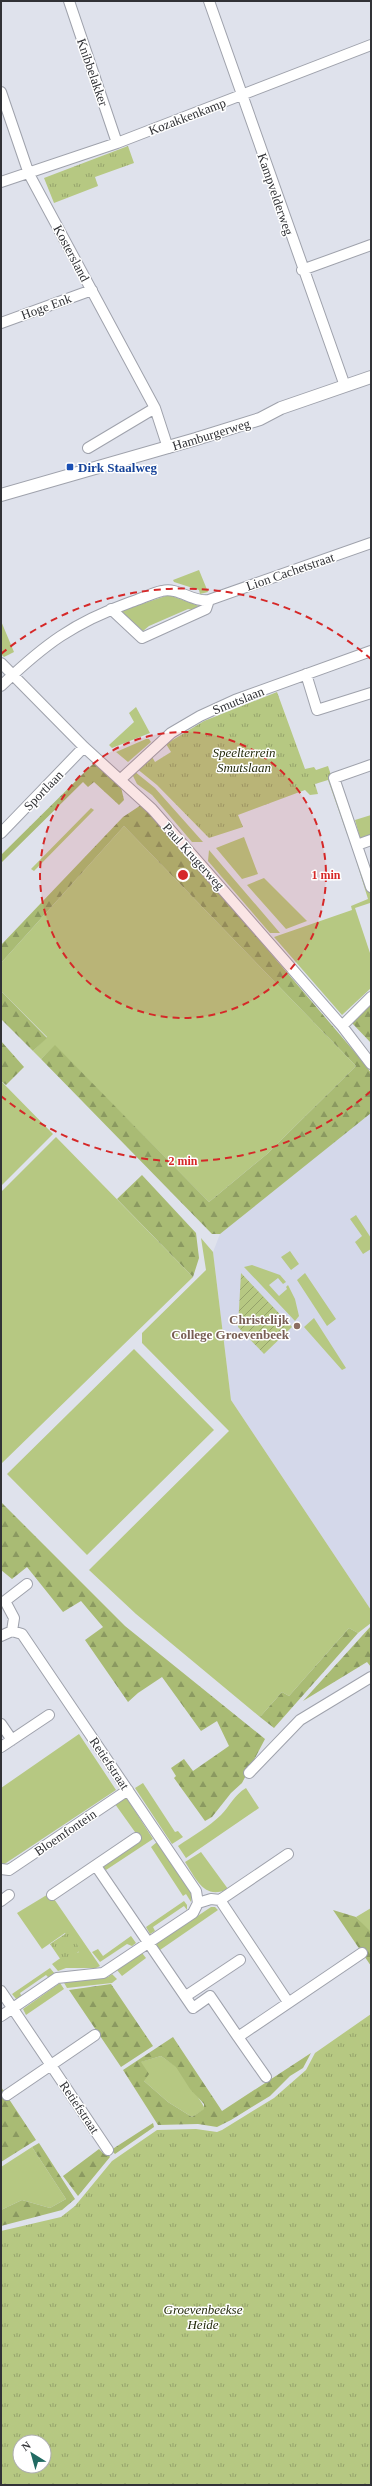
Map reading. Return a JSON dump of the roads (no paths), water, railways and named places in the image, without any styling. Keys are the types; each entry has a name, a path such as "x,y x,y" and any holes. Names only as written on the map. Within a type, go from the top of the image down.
{"street":[{"name":"Knibbelakker","path":"69,1 117,143"},
{"name":"Kampvelderweg","path":"209,1 302,270 344,386"},
{"name":"Kozakkenkamp","path":"1,182 29,174 117,143 371,45"},
{"name":"Kostersland","path":"1,92 29,174 155,408 168,448"},
{"path":"302,270 371,245"},
{"name":"Hoge Enk","path":"1,323 92,290"},
{"name":"Hamburgerweg","path":"1,495 168,448 260,419 281,408 371,377"},
{"path":"88,448 155,408"},
{"name":"Lion Cachetstraat","path":"1,686 48,643 84,621 111,609 164,590 175,591 201,601 209,600 371,543"},
{"name":"Lion Cachetstraat","path":"111,609 142,638 206,609 209,600"},
{"name":"Smutslaan","path":"121,779 171,733 194,719 235,700 371,651"},
{"name":"Paul Krugerweg","path":"1,663 84,747 121,779 168,827 342,1026 371,1064"},
{"path":"306,674 317,710 371,693"},
{"name":"Sportlaan","path":"1,833 84,747"},
{"path":"371,765 334,778 371,887"},
{"path":"357,845 371,840"},
{"path":"342,1026 371,997"},
{"path":"1,1636 12,1631 14,1618 5,1601 27,1584"},
{"name":"Retiefstraat","path":"12,1631 22,1634 196,1891 198,1903"},
{"path":"249,1773 300,1720 371,1677"},
{"path":"1,1747 49,1715"},
{"path":"1,1724 12,1740"},
{"name":"Bloemfontein","path":"1,1869 9,1870 128,1790"},
{"path":"52,1895 136,1838"},
{"path":"1,2016 57,1978 103,1973 193,1913 198,1903 211,1899 220,1900 288,1854"},
{"path":"96,1866 193,2008 210,1996 266,2077"},
{"path":"220,1900 288,2002"},
{"path":"238,2037 362,1953"},
{"path":"186,1996 240,1960"},
{"name":"Retiefstraat","path":"1,1991 108,2150"},
{"path":"7,2095 95,2035"}],"place":[{"name":"Dirk Staalweg","path":"70,467"},
{"name":"Christelijk College Groevenbeek","path":"297,1326"}],"park label":[{"name":"Speelterrein Smutslaan","path":"244,760"},
{"name":"Groevenbeekse Heide","path":"203,2316"}]}
